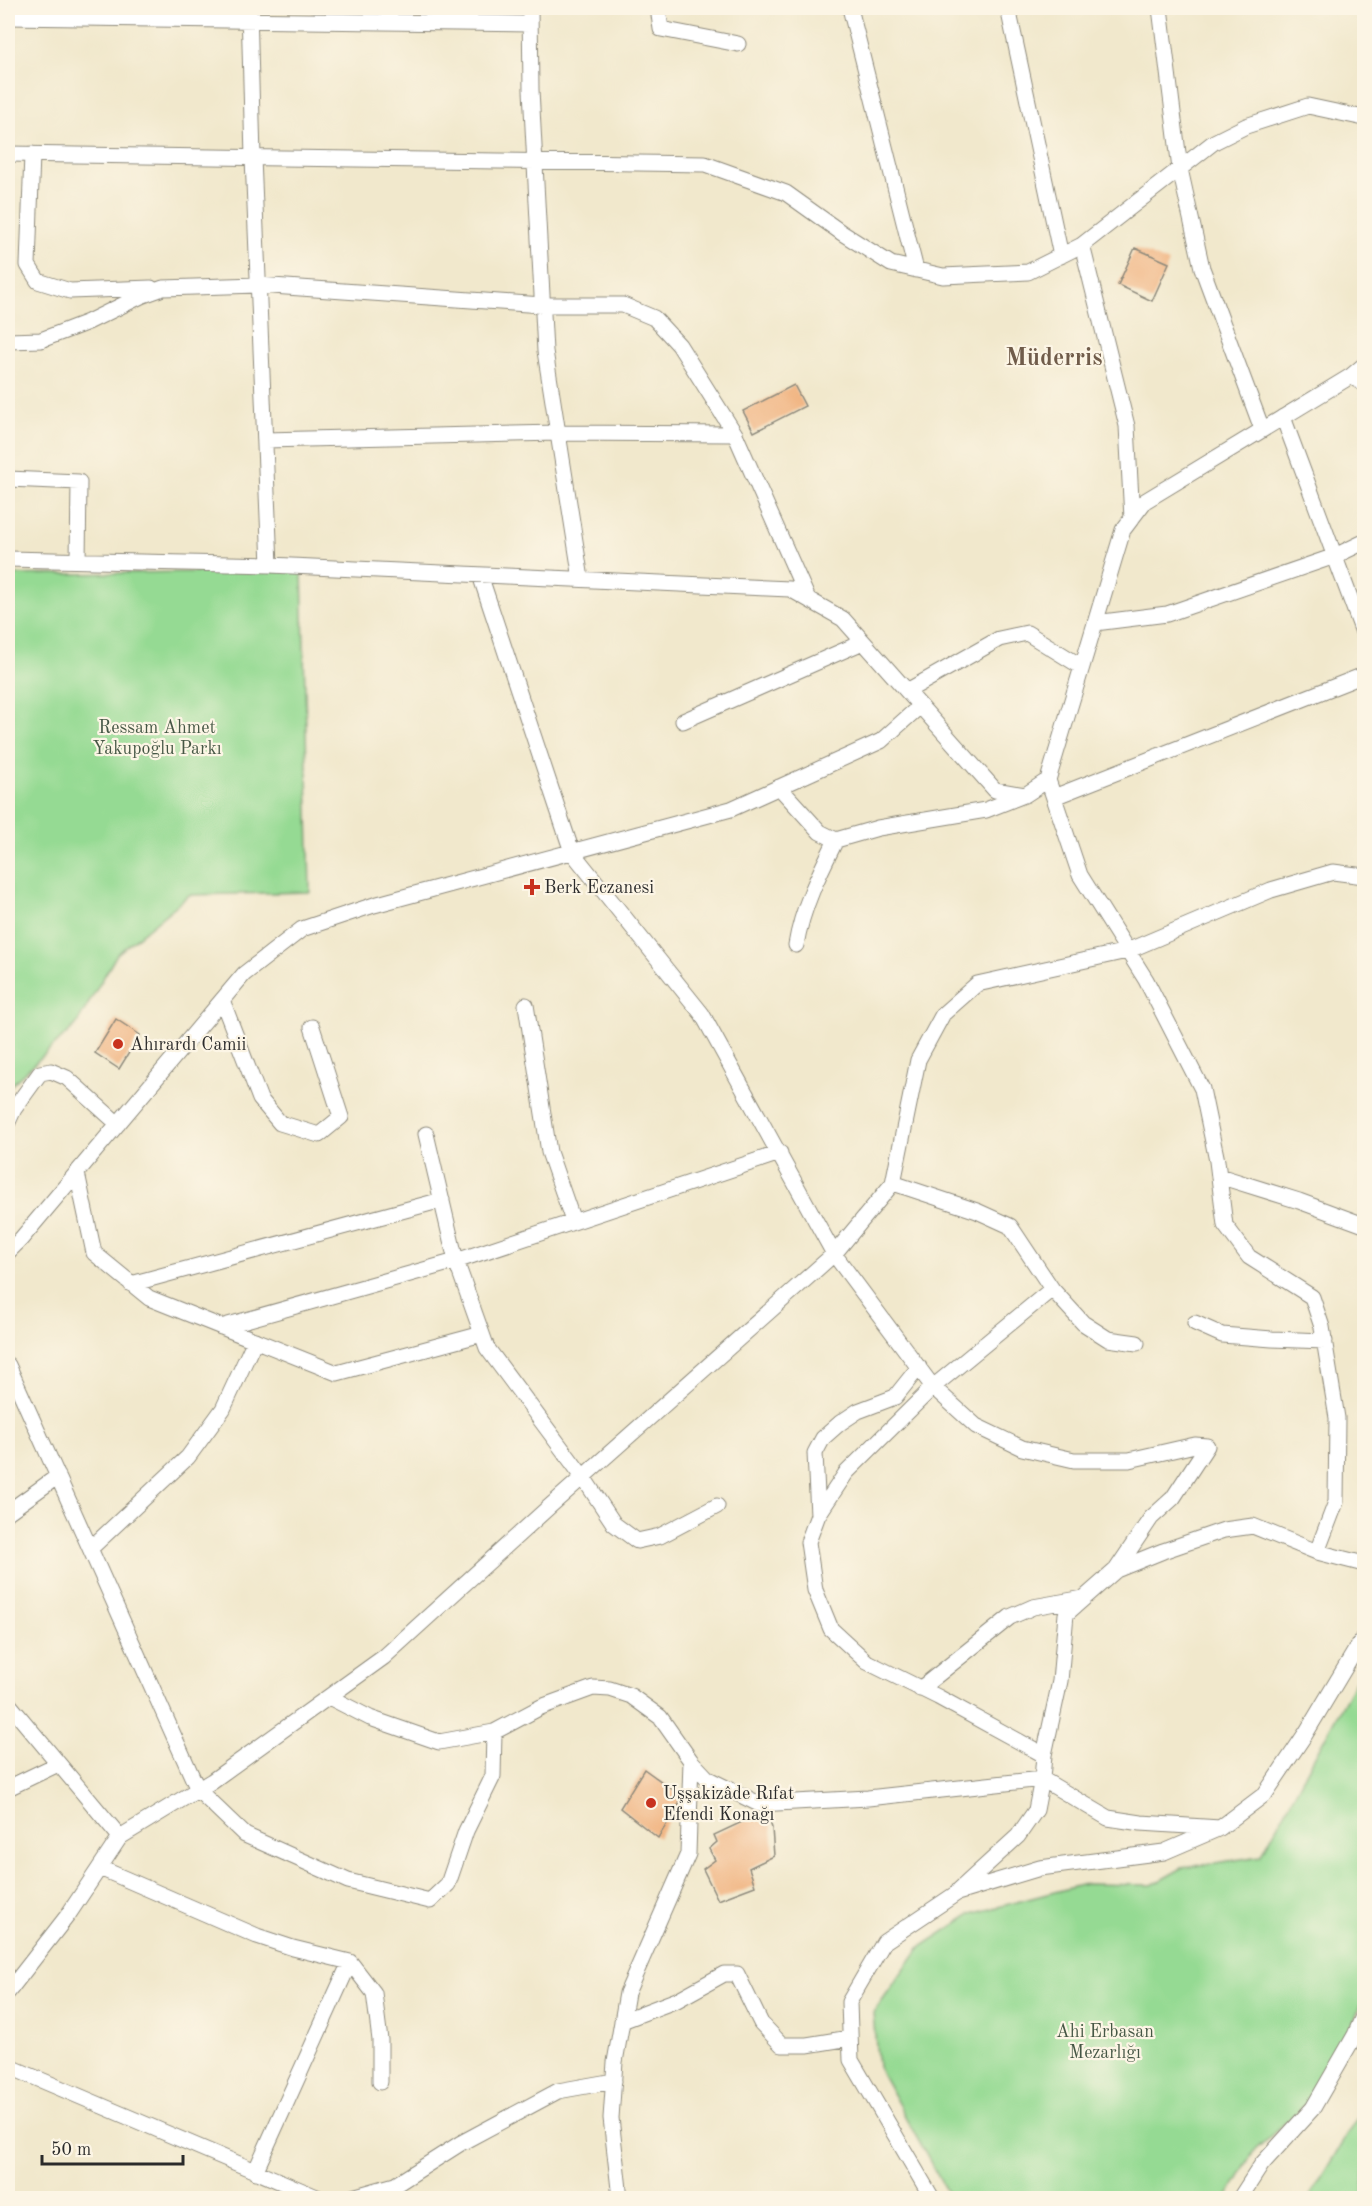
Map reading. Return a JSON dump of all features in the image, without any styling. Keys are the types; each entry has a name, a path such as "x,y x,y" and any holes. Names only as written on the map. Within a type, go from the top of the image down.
{"street":[{"path":"530,8 545,351 581,579"},
{"path":"658,8 661,29 738,44"},
{"path":"850,8 916,270"},
{"path":"1008,8 1061,256"},
{"path":"1160,8 1180,170 1202,268 1262,429"},
{"path":"8,16 249,13 530,24"},
{"path":"249,13 270,566"},
{"path":"8,154 705,164 786,193 891,264 943,276 1028,272 1061,256 1082,245 1214,142 1246,126 1308,106 1365,118"},
{"path":"32,154 28,265 38,281 70,291 258,285 542,304 623,305 654,318 679,345 735,434 808,599"},
{"path":"1082,245 1127,426 1132,518"},
{"path":"8,341 42,340 163,288"},
{"path":"1317,1552 1336,1502 1337,1418 1325,1341 1312,1297 1249,1257 1225,1225 1219,1176 1202,1089 1146,980 1080,875 1048,780 1123,530 1132,518 1145,501 1351,376 1365,365"},
{"path":"1351,376 1365,384"},
{"path":"1282,417 1365,635"},
{"path":"265,440 558,433 735,434"},
{"path":"8,479 79,482 78,561"},
{"path":"1095,623 1167,614 1335,556 1365,542"},
{"path":"8,559 270,566 790,589 843,619 995,790 1025,795"},
{"path":"480,575 572,852 702,1014 834,1254 933,1386 976,1426 1022,1448 1074,1461 1129,1460 1194,1445 1207,1446 1173,1498 1150,1518 1116,1570 1066,1614 1060,1681 1044,1755 1036,1810 1018,1836 955,1894 884,1942 849,2002 851,2060 932,2199"},
{"path":"907,691 999,639 1028,633 1082,667"},
{"path":"683,721 862,642"},
{"path":"1054,796 1365,675"},
{"path":"8,1252 244,974 302,929 374,905 731,809 881,741 920,706"},
{"path":"779,787 820,832 836,840 878,828 986,810 1025,795 1048,780"},
{"path":"796,945 799,925 817,877 836,840"},
{"path":"8,1992 68,1915 120,1837 198,1790 384,1657 834,1254 893,1183 918,1060 944,1014 977,984 1127,951 1271,890 1333,872 1365,876"},
{"path":"222,1000 260,1099 280,1123 319,1135 341,1117 312,1028"},
{"path":"526,1005 549,1152 573,1221"},
{"path":"8,1122 14,1109 40,1073 51,1071 67,1078 118,1124"},
{"path":"426,1134 456,1260 487,1348 583,1477 614,1524 637,1541 660,1536 717,1506"},
{"path":"221,1327 456,1260 780,1153"},
{"path":"77,1173 94,1253 149,1298 221,1327 337,1373 482,1334"},
{"path":"1219,1176 1365,1225"},
{"path":"893,1183 976,1211 1010,1226 1052,1289 1083,1323 1108,1340 1137,1343"},
{"path":"131,1284 442,1200"},
{"path":"1044,1755 867,1662 831,1629 815,1590 808,1542 818,1515 846,1473 933,1386 1052,1289"},
{"path":"1195,1323 1222,1335 1272,1340 1325,1341"},
{"path":"91,1548 188,1457 223,1409 255,1340"},
{"path":"8,1365 198,1790 245,1835 348,1881 430,1901 448,1884 466,1831 493,1776 494,1732"},
{"path":"818,1515 815,1453 823,1438 840,1423 858,1412 895,1397 919,1367"},
{"path":"8,1512 58,1476"},
{"path":"1116,1570 1224,1530 1253,1526 1317,1552 1365,1564"},
{"path":"920,1689 1010,1617 1033,1607 1084,1599"},
{"path":"955,1894 1040,1868 1164,1852 1220,1828 1264,1794 1306,1733 1365,1636"},
{"path":"329,1697 370,1718 439,1742 494,1732 541,1707 593,1688 610,1689 631,1696 660,1717 691,1761 708,1779 759,1804 868,1798 1042,1779 1108,1818 1141,1823 1220,1828"},
{"path":"8,1703 120,1837"},
{"path":"620,2199 610,2118 622,2021 627,1993 687,1854 691,1761"},
{"path":"8,1788 58,1764"},
{"path":"100,1868 257,1936 293,1948 350,1962 374,1993 380,2040 380,2082"},
{"path":"255,2172 350,1962"},
{"path":"622,2021 677,2000 724,1974 737,1974 761,2023 782,2045 807,2045 850,2038"},
{"path":"1240,2199 1262,2164 1313,2108 1365,2014"},
{"path":"8,2066 319,2199"},
{"path":"349,2199 396,2185 461,2143 558,2091 614,2080"}],"green space":[{"name":"Ressam Ahmet Yakupoğlu Parkı","path":"302,570 310,892 189,895 117,954 76,1025 8,1088 8,575"},
{"name":"Ahi Erbasan Mezarlığı","path":"1364,1665 1364,1998 1339,2052 1307,2103 1254,2151 1227,2198 950,2198 878,2067 873,2013 919,1948 971,1914 1085,1884 1152,1885 1182,1868 1261,1856"},
{"path":"1364,2101 1364,2198 1309,2198 1360,2113"}],"building":[{"path":"1135,248 1169,263 1152,301 1118,285"},
{"path":"794,385 805,406 754,432 743,411"},
{"name":"Ahırardı Camii","path":"116,1019 140,1035 119,1069 95,1053"},
{"name":"Uşşakizâde Rıfat Efendi Konağı","path":"644,1769 680,1795 680,1803 658,1838 620,1808"},
{"path":"767,1813 772,1828 774,1856 749,1868 755,1886 718,1900 703,1869 715,1860 709,1849 717,1842 714,1835 759,1814"}],"place":[{"name":"Berk Eczanesi","path":"532,887"},
{"name":"Ahırardı Camii","path":"118,1044"},
{"name":"Uşşakizâde Rıfat Efendi Konağı","path":"651,1803"}],"district":[{"name":"Müderris","path":"1054,357"}]}
